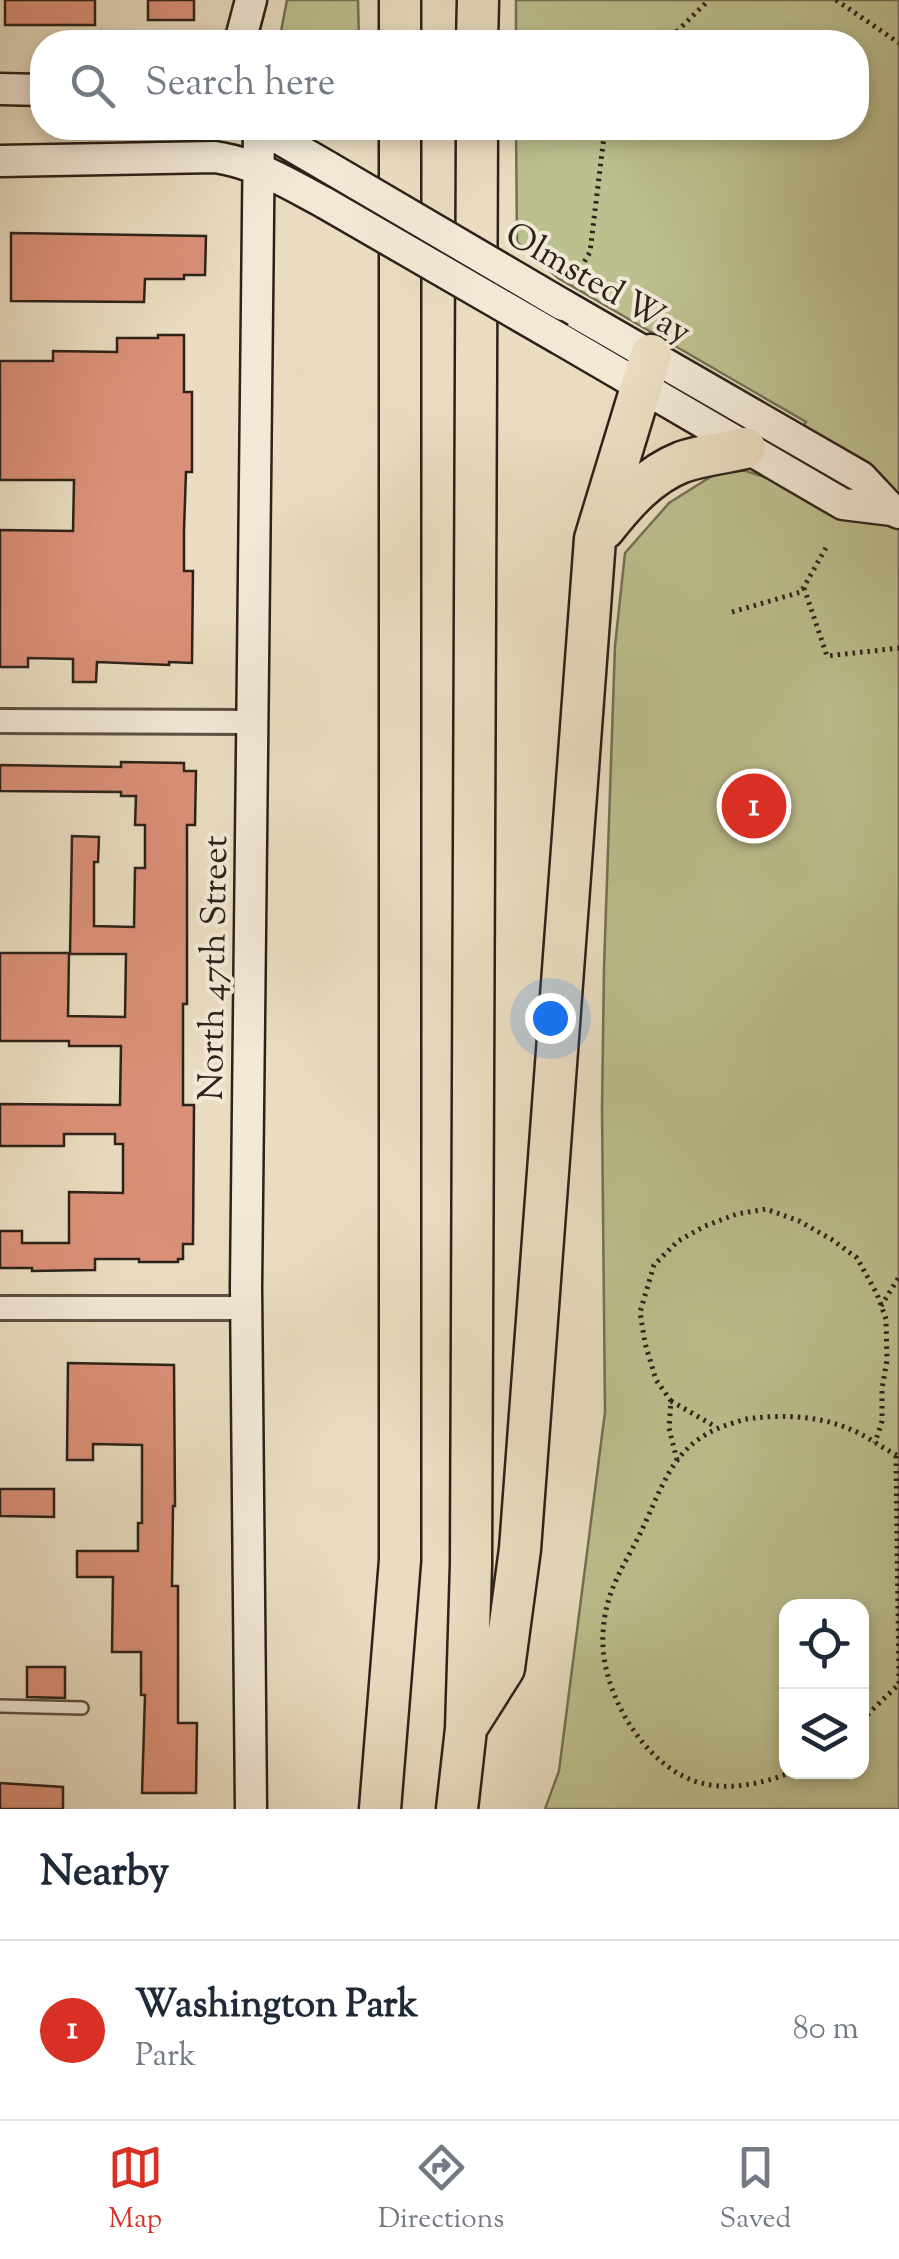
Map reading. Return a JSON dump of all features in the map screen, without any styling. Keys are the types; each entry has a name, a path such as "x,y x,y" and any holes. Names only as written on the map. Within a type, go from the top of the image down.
{"highway":[{"path":"400,0 400,30"},
{"path":"478,0 478,30"},
{"path":"380,1809 400,1560 400,140"},
{"path":"457,1809 466,1729 471,1565 477,140"},
{"path":"466,1729 504,1668 520,1549 596,540 646,371"},
{"path":"596,540 627,500 654,477 684,462 745,448"}],"street":[{"path":"243,30 252,0"},
{"path":"252,0 255,30"},
{"path":"0,89 30,90"},
{"name":"North 47th Street","path":"251,1809 246,1308 260,140"},
{"name":"Olmsted Way","path":"281,140 568,294 646,371 745,448 843,504 896,511"},
{"name":"Olmsted Way","path":"0,161 215,157 260,168 560,339 646,371 860,477 896,511"},
{"path":"0,721 252,722"},
{"path":"0,1308 246,1308"}],"lane":[{"path":"0,1706 82,1708"}],"path":[{"path":"678,30 708,0"},
{"path":"836,0 899,44"},
{"path":"568,294 590,252 604,140"},
{"path":"732,612 801,592 826,546"},
{"path":"804,588 827,656 899,648"},
{"path":"717,1428 671,1401 656,1380 640,1312 654,1265 678,1241 737,1214 766,1209 798,1220 857,1258 877,1294 886,1319 887,1360 882,1421 876,1443"},
{"path":"881,1306 899,1277"},
{"path":"671,1401 669,1428 677,1460"},
{"path":"779,1776 757,1784 732,1786 707,1784 681,1775 635,1733 616,1701 603,1648 608,1598 666,1475 688,1445 717,1428 752,1418 817,1419 851,1429 898,1456 899,1684 869,1713"}],"green space":[{"path":"287,0 358,0 359,30 281,30"},
{"path":"516,0 899,0 899,1809 545,1809 559,1771 605,1412 604,967 615,646 625,553 669,503 723,469 767,478 806,422 558,278 517,242 516,140 869,140 869,30 516,30"}],"building":[{"path":"5,0 95,0 95,25 5,25"},
{"path":"148,0 194,0 194,20 148,20"},
{"path":"11,233 206,236 205,275 145,279 144,302 11,301"},
{"path":"184,335 184,392 192,392 192,472 186,472 184,571 193,571 192,663 97,662 96,682 73,682 73,659 28,658 28,667 0,667 0,530 73,531 74,480 0,480 0,361 53,361 53,351 117,352 117,338"},
{"path":"121,762 184,763 184,771 196,771 195,825 187,825 187,1004 183,1004 183,1105 194,1105 193,1244 183,1244 183,1259 178,1262 95,1259 95,1270 0,1268 0,1231 22,1231 22,1243 69,1243 69,1192 123,1193 123,1144 115,1144 115,1134 64,1134 64,1146 0,1146 0,1104 120,1105 121,1046 0,1041 0,953 69,953 68,1016 125,1017 126,954 70,954 72,836 99,837 98,862 94,862 94,926 134,927 135,868 145,868 145,825 135,825 136,796 121,796 121,792 0,791 0,765 121,767"},
{"path":"68,1363 174,1365 172,1586 178,1586 178,1723 197,1723 196,1793 142,1793 145,1695 141,1695 141,1652 112,1652 113,1577 77,1577 77,1551 138,1551 142,1445 93,1444 93,1460 67,1460"},
{"path":"0,1489 54,1489 54,1517 0,1516"},
{"path":"27,1667 65,1667 65,1698 27,1697"},
{"path":"0,1783 63,1787 63,1809 0,1809"}],"place":[{"name":"Washington Park","path":"754,806"}]}
